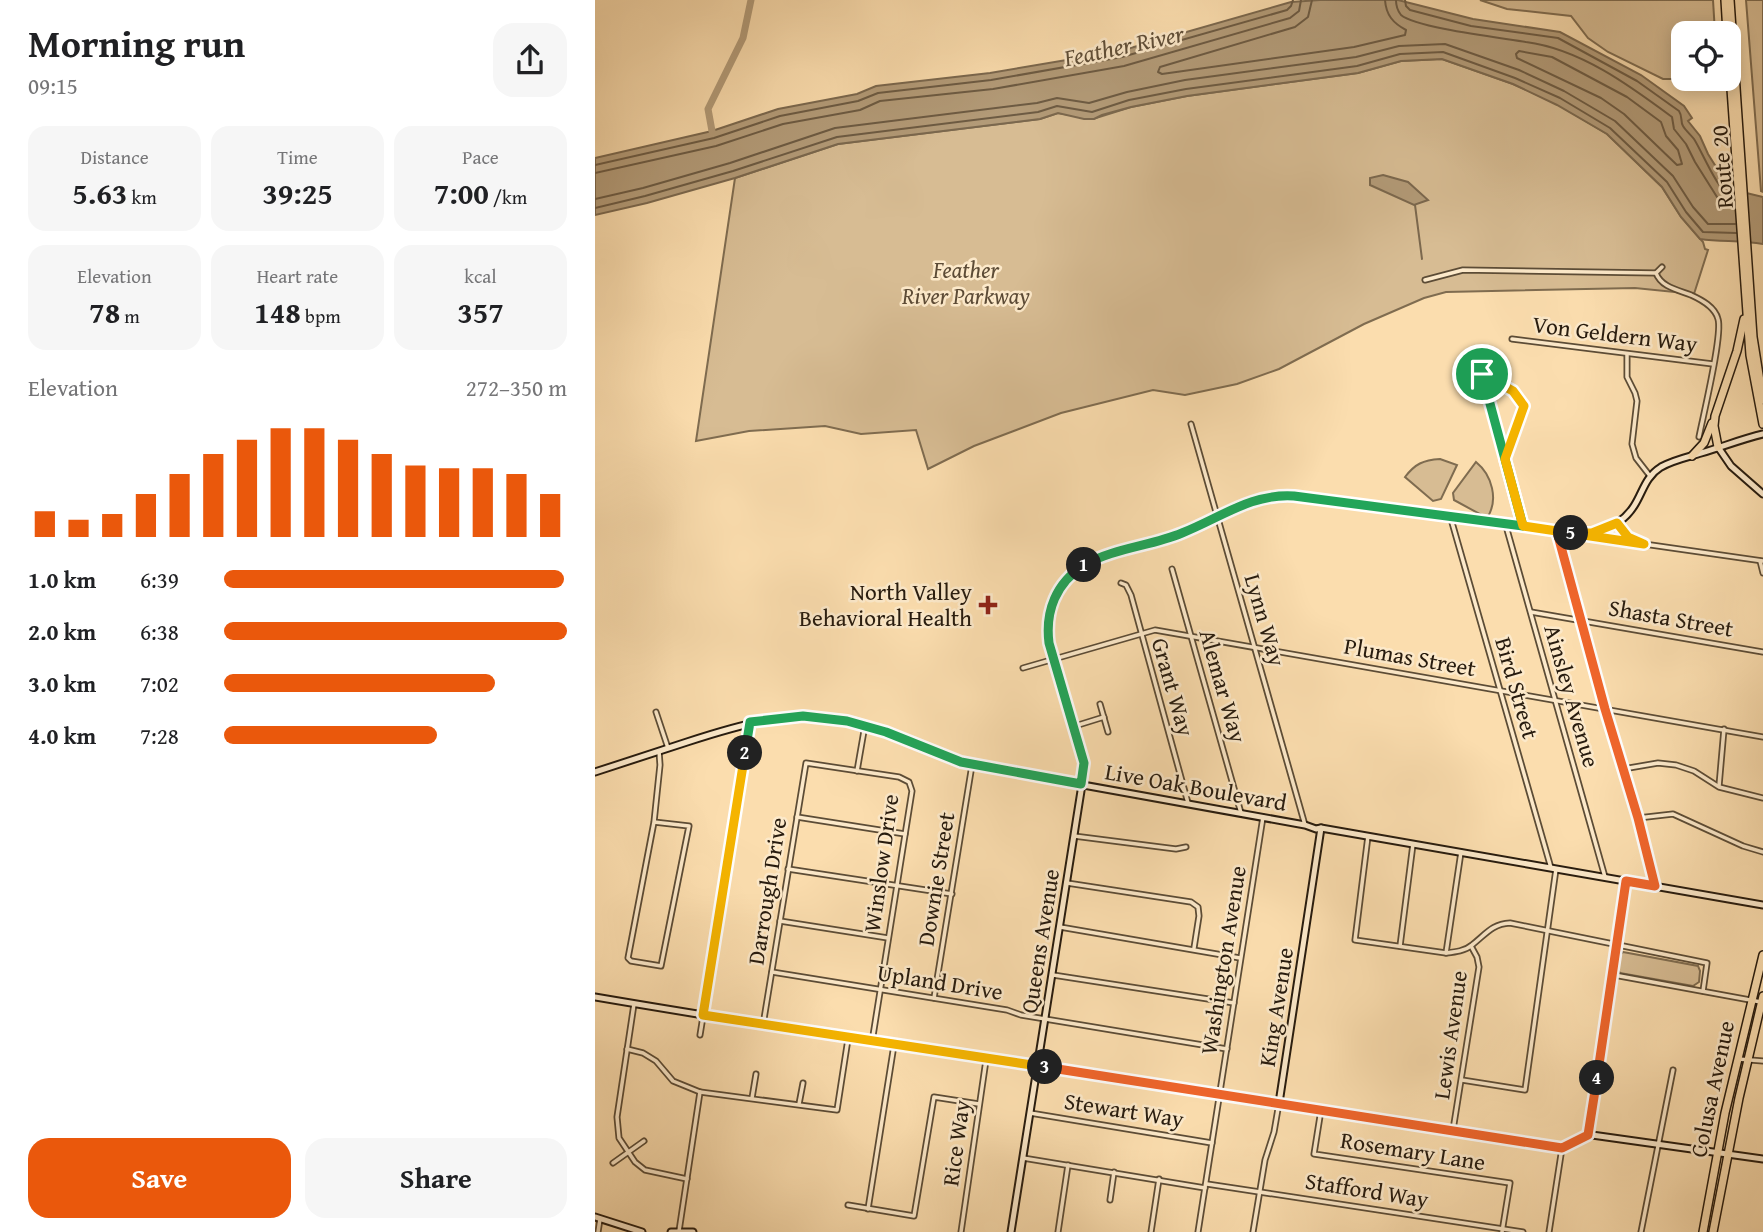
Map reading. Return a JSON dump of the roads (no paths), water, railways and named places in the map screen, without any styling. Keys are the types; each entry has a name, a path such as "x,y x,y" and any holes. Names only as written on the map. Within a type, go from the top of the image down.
{"highway":[{"name":"Route 20","path":"1727,0 1727,21"},
{"name":"Route 20","path":"1727,0 1747,292"},
{"name":"Route 20","path":"1731,91 1747,292"},
{"path":"1747,292 1762,397"},
{"path":"1692,456 1704,443 1715,416 1739,342 1747,292"},
{"path":"1747,292 1752,369 1763,424"},
{"path":"1715,416 1718,447"},
{"name":"Colusa Avenue","path":"1703,1232 1738,1059 1763,955"},
{"name":"Colusa Avenue","path":"1713,1232 1747,1060 1762,1000"}],"main road":[{"path":"1580,534 1603,530 1617,523 1634,506 1650,476 1671,462 1763,434"},
{"path":"1718,447 1731,466 1763,494"},
{"name":"Queens Avenue","path":"1011,1232 1084,763 1048,634 1050,610 1062,585 1075,571 1092,560 1182,534 1259,498 1291,496 1580,534"},
{"name":"Live Oak Boulevard","path":"595,772 750,722 784,717 837,719 865,725 944,757 972,765 1305,825 1309,822 1321,828 1763,905"},
{"name":"King Avenue","path":"1279,1103 1321,828"},
{"path":"595,997 848,1039 1562,1148 1588,1135 1763,1160"},
{"path":"598,1218 642,1232"},
{"path":"671,1232 693,1232"}],"street":[{"path":"1425,280 1463,270 1655,273 1662,267"},
{"path":"1655,273 1662,284 1699,298 1714,310 1720,322 1699,437"},
{"name":"Von Geldern Way","path":"1512,339 1713,364"},
{"path":"1627,353 1627,377 1637,401 1632,444 1636,457 1650,476"},
{"path":"1480,366 1523,526"},
{"path":"1482,374 1513,391 1524,406 1505,459"},
{"name":"Lynn Way","path":"1191,424 1305,825"},
{"name":"Bird Street","path":"1451,517 1553,868 1548,930 1525,1090 1462,1080"},
{"path":"1617,523 1628,537 1644,544"},
{"name":"Ainsley Avenue","path":"1506,524 1605,877"},
{"path":"1557,532 1655,886"},
{"path":"1580,534 1761,561 1763,572"},
{"name":"Alemar Way","path":"1172,569 1241,813"},
{"name":"Grant Way","path":"1121,583 1126,585 1131,595 1188,803"},
{"name":"Shasta Street","path":"1531,612 1763,652"},
{"name":"Plumas Street","path":"1023,667 1155,630 1763,737"},
{"path":"1100,704 1108,732"},
{"path":"656,712 668,748"},
{"path":"1073,727 1104,717"},
{"path":"700,1035 750,722"},
{"path":"857,771 865,725"},
{"path":"1719,787 1724,729"},
{"path":"654,822 689,826 661,966 631,961 628,958 654,822 659,751"},
{"name":"Darrough Drive","path":"763,1025 806,763 857,771"},
{"path":"1623,769 1658,763 1676,765 1695,771 1719,787 1763,799"},
{"name":"Downie Street","path":"935,998 972,765"},
{"name":"Winslow Drive","path":"857,771 899,778 909,782 912,791 873,1042"},
{"path":"1638,818 1673,814 1743,846 1763,852"},
{"path":"797,817 905,834"},
{"name":"Washington Avenue","path":"1199,1232 1263,817"},
{"path":"1074,836 1176,849 1187,848"},
{"path":"1368,836 1355,940 1446,953 1471,946 1485,932 1501,923 1510,923 1707,963 1703,991"},
{"path":"1400,947 1413,844"},
{"path":"1446,953 1461,852"},
{"path":"788,869 952,894"},
{"path":"1588,1135 1626,881"},
{"path":"1067,883 1191,902 1198,907 1199,916 1194,948"},
{"path":"780,921 888,938"},
{"path":"1060,927 1240,957"},
{"name":"Lewis Avenue","path":"1453,1130 1479,967 1471,946"},
{"name":"Upland Drive","path":"772,972 1227,1049"},
{"path":"1052,974 1234,1003"},
{"path":"1613,975 1762,1000"},
{"path":"634,1004 617,1116 619,1138 627,1153 645,1170 687,1179"},
{"path":"627,1049 643,1053 656,1061 673,1081 701,1092 837,1110 848,1039"},
{"path":"868,1209 894,1045"},
{"path":"1738,1059 1763,1062"},
{"name":"Rice Way","path":"961,1232 986,1060"},
{"path":"1641,1232 1673,1070"},
{"path":"752,1098 756,1073"},
{"path":"799,1104 803,1083"},
{"path":"678,1231 701,1092"},
{"path":"848,1205 915,1216 934,1097 979,1104"},
{"name":"King Avenue","path":"1253,1232 1279,1103"},
{"name":"Rosemary Lane","path":"1321,1110 1314,1154 1510,1183 1503,1230"},
{"name":"Stewart Way","path":"1030,1113 1212,1143"},
{"path":"613,1163 644,1141"},
{"path":"1549,1232 1562,1148"},
{"name":"Stafford Way","path":"1023,1158 1523,1232"},
{"path":"1058,1232 1068,1165"},
{"path":"1110,1199 1114,1172"},
{"path":"1151,1232 1159,1179"},
{"path":"598,1218 598,1232"}],"water":[{"path":"1398,0 1473,19 1560,32 1641,75 1684,106 1692,118 1688,121 1700,136 1730,189 1763,197 1763,244 1700,239 1681,217 1662,187 1607,134 1557,105 1513,84 1442,59 1401,61 1358,73 1187,96 1131,107 1094,119 1058,113 1040,119 838,144 735,178 595,215 595,158 712,131 778,109 857,94 876,86 990,73 1120,51 1291,2"},
{"path":"1383,175 1408,182 1428,200 1414,205 1370,185 1370,178"}],"waterway":[{"path":"712,131 708,109 743,38 751,0"},
{"path":"1415,205 1422,259"}],"place":[{"name":"North Valley Behavioral Health","path":"988,605"}],"water label":[{"name":"Feather River","path":"1124,46"}],"park label":[{"name":"Feather River Parkway","path":"966,283"}]}
